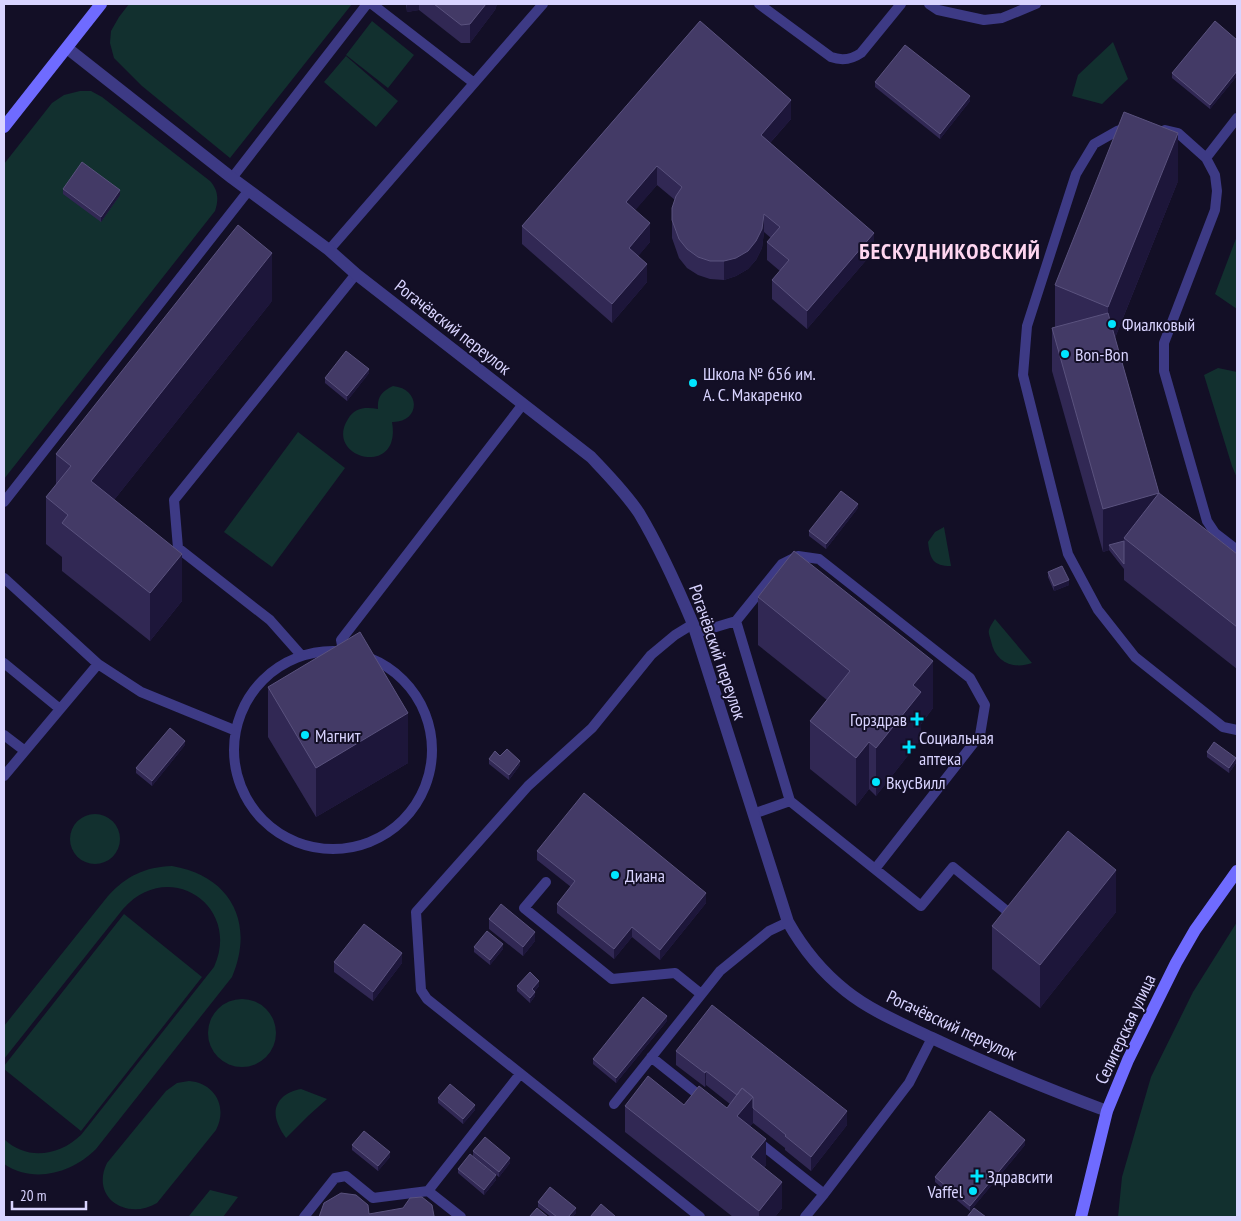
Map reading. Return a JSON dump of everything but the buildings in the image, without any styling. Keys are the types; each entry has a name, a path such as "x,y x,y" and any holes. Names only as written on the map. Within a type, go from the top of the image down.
{"street":[{"path":"4,127 101,4"},
{"name":"Рогачёвский переулок","path":"66,48 232,178 329,250 356,274 591,457 618,486 638,512 655,542 678,588 695,629 788,922 811,957 846,991 900,1023 1106,1111"},
{"name":"Селигерская улица","path":"1081,1217 1106,1111 1128,1060 1176,963 1195,930 1237,871"}],"lane":[{"path":"232,178 367,4"},
{"path":"372,4 474,83"},
{"path":"329,250 543,4"},
{"path":"759,4 831,57 839,60 855,57 861,53 901,4"},
{"path":"929,4 938,10 984,20 1002,18 1036,4"},
{"path":"1206,158 1237,118"},
{"path":"1141,125 1134,125 1117,131 1094,144 1076,174 1027,326 1023,375 1068,554 1098,610 1135,657 1223,727 1237,730"},
{"path":"1155,127 1178,133 1206,158 1215,175 1215,210 1164,342 1164,371 1207,520 1215,533 1237,550"},
{"path":"4,502 249,190"},
{"path":"301,655 270,620 178,548 174,500 356,274"},
{"path":"342,650 340,640 522,404"},
{"path":"700,1217 427,999 422,990 416,912 528,786 592,728 651,655 674,635 736,621 782,564 798,556 819,559 970,678 985,705 980,735 875,868"},
{"path":"4,578 98,664 141,692 234,730"},
{"path":"736,621 790,801 921,906 953,866 1013,916"},
{"path":"342,650 369,656 393,670 415,693 429,722 434,754 427,786 411,814 388,834 362,846 334,850 306,847 280,835 259,817 243,794 234,767 234,730 250,694 272,670 301,655 342,650"},
{"path":"4,663 60,709"},
{"path":"4,776 98,664"},
{"path":"4,735 25,751"},
{"path":"753,814 790,801"},
{"path":"546,882 524,908 612,979 675,972 702,994"},
{"path":"614,1104 720,971 769,931 788,922"},
{"path":"805,1217 909,1083 932,1038"},
{"path":"651,1057 712,1106"},
{"path":"304,1217 335,1178 346,1176 373,1198 428,1191 520,1074"},
{"path":"746,1132 824,1194"},
{"path":"428,1191 461,1217"}],"green space":[{"path":"129,4 352,4 230,158 142,86 114,58 110,43 111,31"},
{"path":"372,21 414,55 388,88 346,55"},
{"path":"1113,42 1128,79 1102,104 1072,96 1078,75"},
{"path":"346,56 398,101 376,127 324,82"},
{"path":"80,91 91,91 102,97 210,181 216,191 216,207 215,211 4,479 4,164 52,103 64,95"},
{"path":"1237,236 1237,309 1215,294"},
{"path":"1218,368 1237,372 1237,478 1204,375"},
{"path":"393,386 402,388 409,393 413,399 414,406 412,412 401,421 392,422 392,440 386,451 376,456 364,456 354,452 346,444 343,433 348,419 357,410 378,409 378,401 381,395"},
{"path":"298,432 345,468 272,567 224,532"},
{"path":"944,527 951,566 936,563 931,557 929,548 928,542 935,532"},
{"path":"995,619 1032,663 1012,665 996,654 989,632"},
{"path":"95,814 109,818 116,825 120,839 116,853 109,860 95,864 81,860 74,853 70,839 74,825 81,818"},
{"path":"172,866 192,871 210,880 223,891 233,905 239,921 241,938 232,977 96,1149 76,1164 52,1173 28,1173 4,1164 4,1139 23,1151 43,1153 63,1148 81,1135 214,967 220,945 218,924 209,908 196,895 179,888 160,887 141,894 123,909 4,1059 4,1026 108,896 122,883 137,874 153,868"},
{"path":"124,914 202,977 81,1131 4,1069 4,1066"},
{"path":"1237,922 1237,1217 1118,1217 1122,1177 1151,1077 1193,992"},
{"path":"242,999 255,1002 266,1009 273,1020 276,1033 273,1046 266,1057 255,1064 242,1067 229,1064 218,1057 211,1046 208,1033 211,1020 218,1009 229,1002"},
{"path":"189,1081 206,1086 217,1098 220,1105 220,1113 216,1130 157,1203 146,1208 134,1209 114,1203 107,1196 103,1187 103,1176 107,1163 166,1091 177,1083"},
{"path":"301,1089 327,1099 286,1138 276,1117 277,1105 284,1096"},
{"path":"210,1190 238,1197 223,1217 190,1217 189,1216"}],"place":[{"name":"Фиалковый","path":"1112,324"},
{"name":"Bon-Bon","path":"1065,354"},
{"name":"Школа № 656 им. А. С. Макаренко","path":"693,383"},
{"name":"Горздрав","path":"917,719"},
{"name":"Магнит","path":"305,735"},
{"name":"Социальная аптека","path":"909,747"},
{"name":"ВкусВилл","path":"876,782"},
{"name":"Диана","path":"615,875"},
{"name":"Здравсити","path":"977,1176"},
{"name":"Vaffel","path":"973,1191"}],"district":[{"name":"БЕСКУДНИКОВСКИЙ","path":"950,251"}]}
